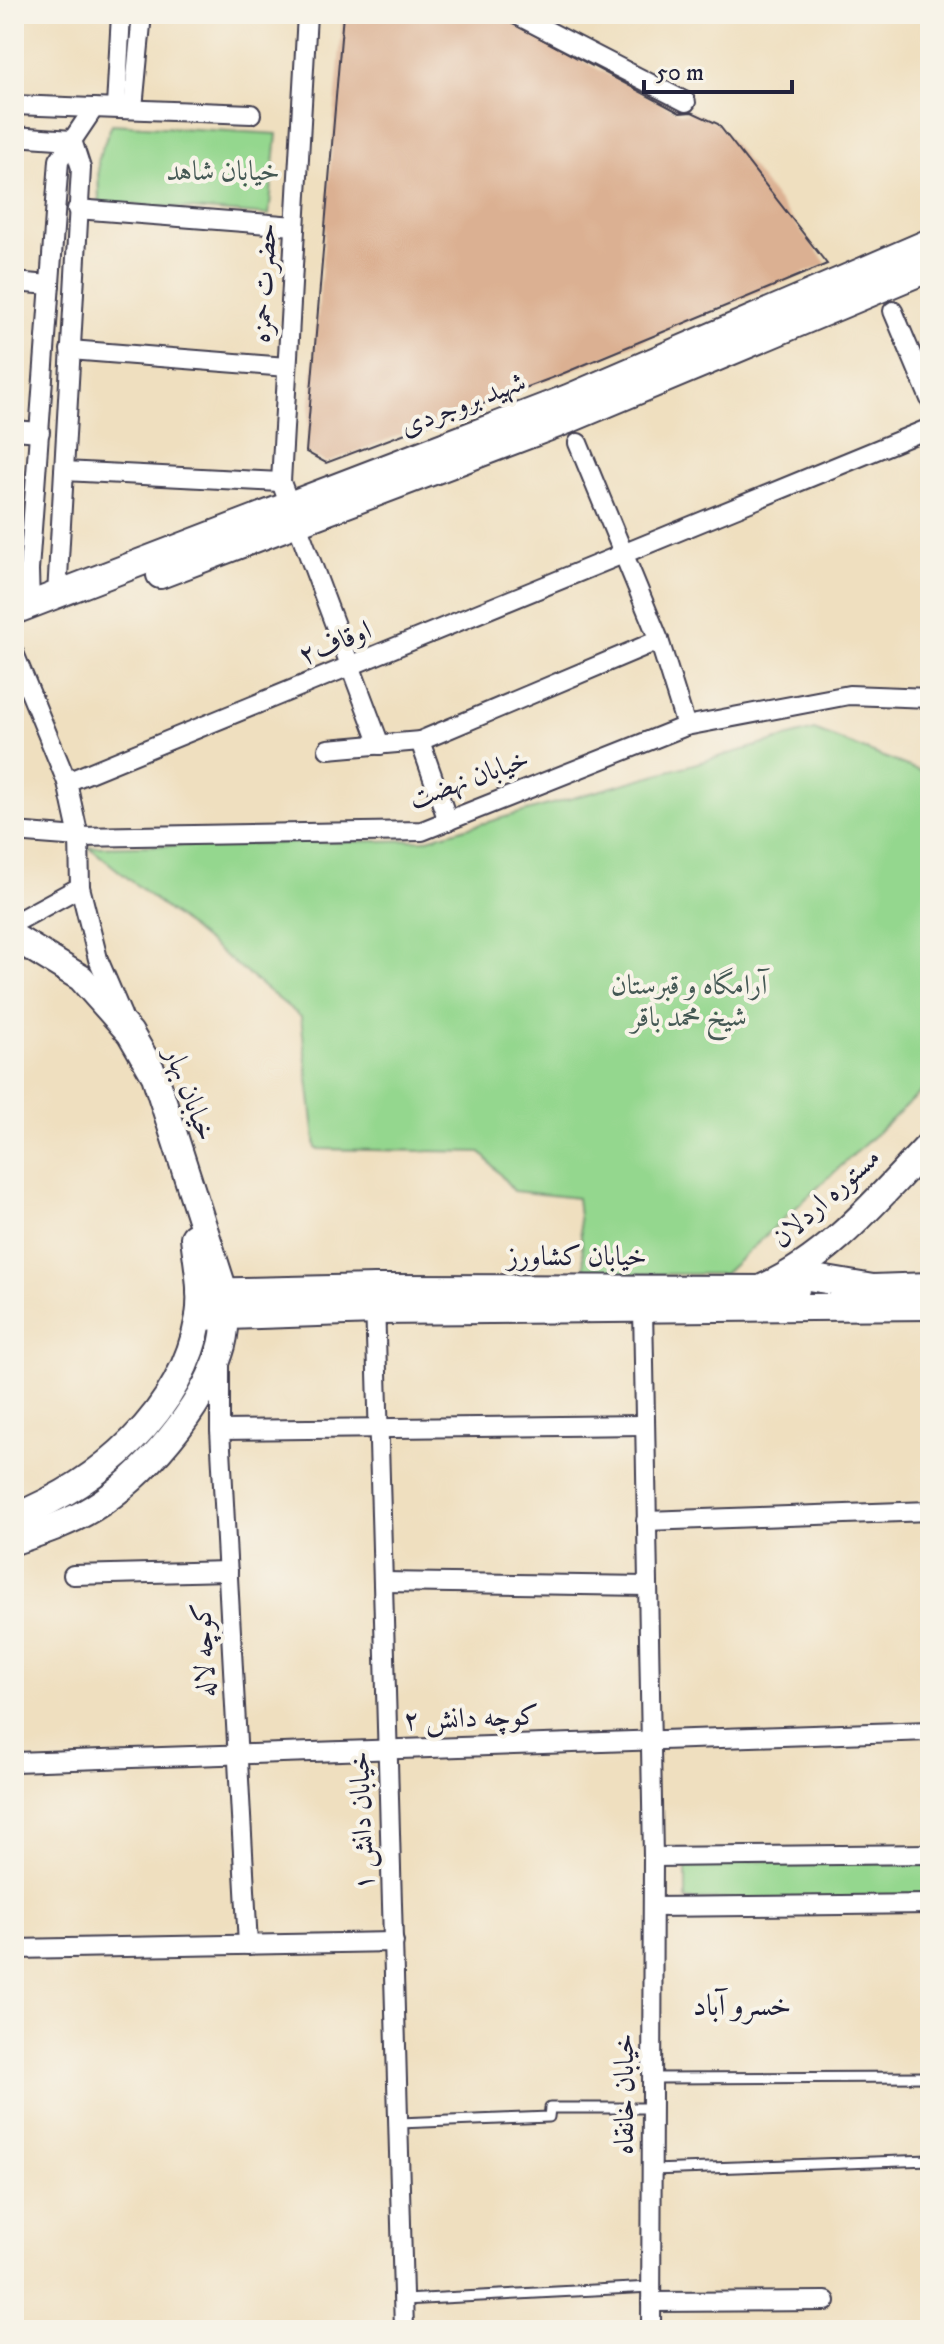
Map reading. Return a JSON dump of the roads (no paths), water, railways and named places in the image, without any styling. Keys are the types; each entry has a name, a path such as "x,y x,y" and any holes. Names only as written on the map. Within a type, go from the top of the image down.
{"street":[{"path":"121,14 125,108"},
{"path":"125,108 142,14"},
{"name":"حضرت حمزه","path":"289,504 287,367 307,14"},
{"path":"515,14 686,102"},
{"path":"14,105 251,114"},
{"path":"22,608 22,570 40,432 59,160 94,108"},
{"path":"14,136 72,140"},
{"path":"57,595 81,168 72,140"},
{"path":"77,209 295,226"},
{"name":"شهید بروجردی","path":"22,608 568,398 930,242"},
{"name":"شهید بروجردی","path":"14,629 289,504 568,420 930,268"},
{"path":"14,282 50,285"},
{"path":"893,311 930,399"},
{"path":"70,350 287,367"},
{"name":"اوقاف۲","path":"67,782 930,428"},
{"path":"14,430 40,432"},
{"path":"578,443 659,640 686,726"},
{"path":"64,471 289,504 380,745"},
{"path":"328,749 420,741 659,640"},
{"path":"14,653 67,782 79,837 80,887 98,959 130,1033"},
{"name":"خیابان نهضت","path":"14,832 79,837 422,831 686,726 849,695 930,698"},
{"path":"420,741 448,821"},
{"path":"14,923 80,887"},
{"name":"خیابان بهار","path":"14,937 81,978 130,1033 155,1076 188,1187 208,1300"},
{"name":"مستوره اردلان","path":"758,1289 791,1274 851,1227 930,1144"},
{"path":"791,1274 873,1288 930,1288"},
{"name":"خیابان کشاورز","path":"208,1300 930,1288"},
{"name":"خیابان کشاورز","path":"208,1300 226,1318 375,1299 643,1308 930,1306"},
{"name":"خیابان دانش ۱","path":"375,1299 404,2330"},
{"path":"14,1517 88,1480 126,1448 157,1410 186,1361 208,1300"},
{"name":"خیابان خانقاه","path":"643,1308 653,1857 651,2330"},
{"path":"14,1541 54,1528 121,1488 179,1425 220,1352 226,1318"},
{"name":"کوچه لاله","path":"220,1352 220,1430 248,1945"},
{"path":"220,1430 644,1425"},
{"path":"646,1521 930,1511"},
{"path":"73,1575 228,1571"},
{"path":"383,1582 647,1586"},
{"name":"کوچه دانش ۲","path":"14,1762 930,1731"},
{"path":"653,1857 930,1854"},
{"path":"653,1907 930,1904"},
{"path":"14,1949 394,1942"},
{"path":"651,2294 826,2301"}],"lane":[{"path":"652,2078 930,2077"},
{"path":"399,2123 549,2117 550,2108 652,2108"},
{"path":"652,2170 930,2160"},
{"path":"404,2300 651,2294"}],"district":[{"name":"خسرو آباد","path":"742,2006"}],"park label":[{"name":"خیابان شاهد","path":"223,171"},
{"name":"آرامگاه و قبرستان شیخ محمد باقر","path":"689,1001"}]}
